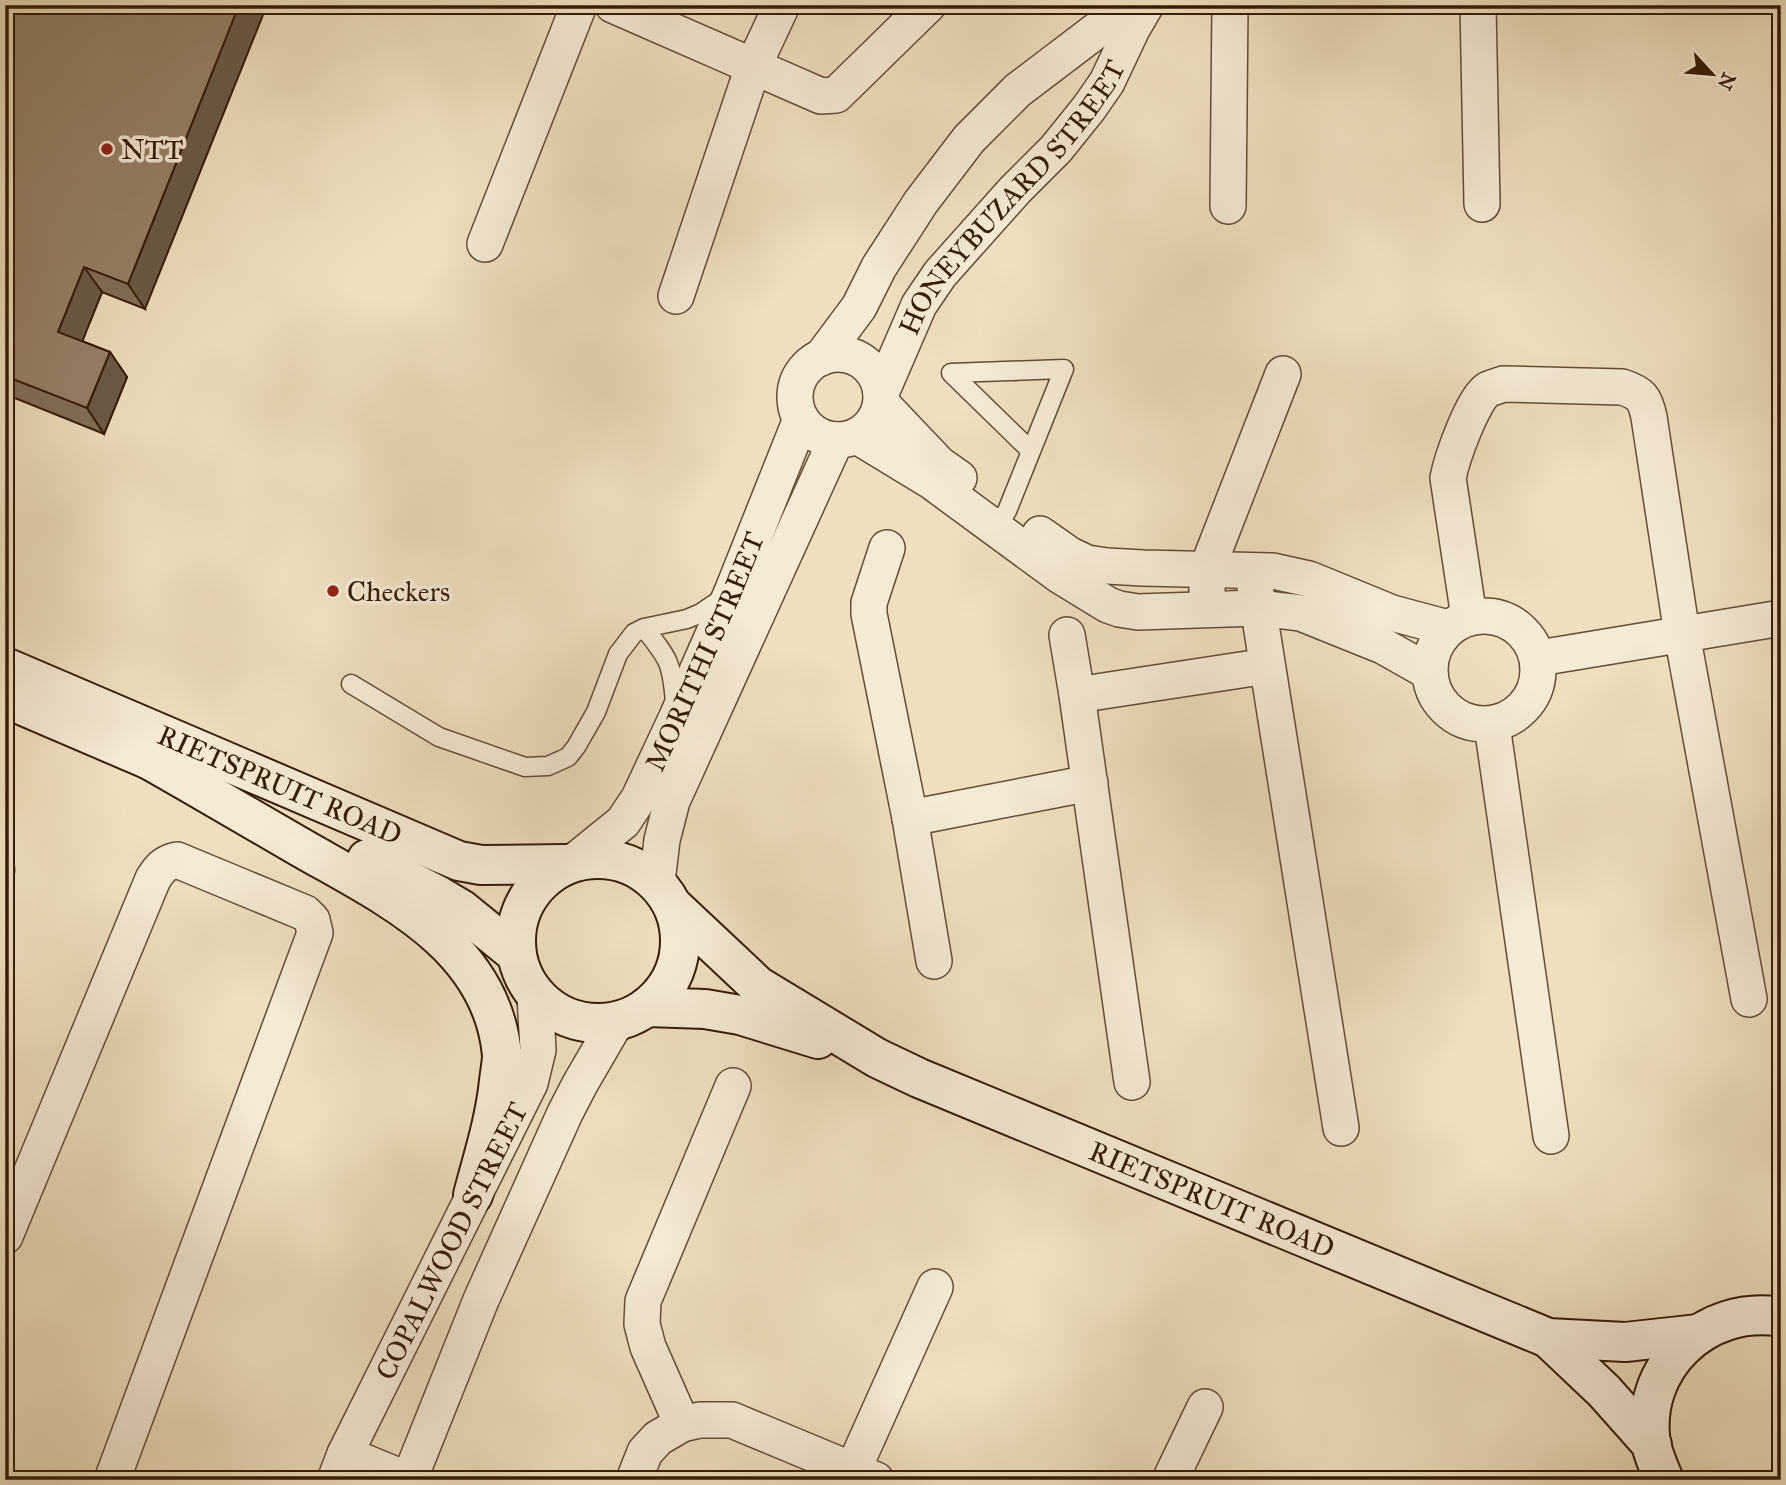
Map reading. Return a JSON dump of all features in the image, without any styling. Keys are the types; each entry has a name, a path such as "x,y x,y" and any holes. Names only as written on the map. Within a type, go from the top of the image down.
{"street":[{"path":"485,244 579,5"},
{"path":"613,5 821,96 836,95 928,5"},
{"path":"676,296 753,66 782,5"},
{"name":"HONEYBUZARD STREET","path":"821,358 859,307 879,267 921,202 969,139 1018,90 1105,24 1122,5"},
{"name":"HONEYBUZARD STREET","path":"881,398 919,305 940,274 1015,190 1056,149 1089,108 1107,82 1146,5"},
{"path":"1228,206 1230,5"},
{"path":"1478,5 1482,204"},
{"path":"821,358 848,355 870,368 878,380 881,398 939,464 1059,575 1096,598 1119,609 1138,612 1257,608 1301,613 1383,646 1429,673"},
{"name":"MORITHI STREET","path":"570,862 623,822 639,798 732,592 801,419 796,405 800,377 809,366 821,358"},
{"path":"1208,610 1207,569 1283,374"},
{"path":"1458,623 1448,478 1452,460 1477,401 1488,390 1503,384 1622,387 1636,392 1646,402 1682,634 1749,999"},
{"name":"MORITHI STREET","path":"666,895 662,840 672,801 846,438 866,430 873,422 881,398"},
{"path":"801,419 810,430 822,438 846,438 1087,563 1143,568 1273,571 1309,579 1392,613 1458,623 1491,615 1512,622 1529,638 1539,659 1539,681 1530,702 1513,718 1492,725 1469,723 1449,712 1435,695 1429,673 1431,656 1438,641 1458,623"},
{"path":"887,548 869,603 870,614 910,818 934,961"},
{"path":"1253,570 1266,666 1341,1128"},
{"path":"1539,659 1781,618"},
{"path":"1067,635 1132,1082"},
{"path":"1077,695 1266,666"},
{"name":"RIETSPRUIT ROAD","path":"5,667 459,860 481,865 570,862"},
{"name":"RIETSPRUIT ROAD","path":"5,698 293,821 461,909 515,953"},
{"path":"1492,725 1551,1136"},
{"path":"148,759 391,900 429,926 458,955 482,986 496,1021 502,1057 497,1102 473,1195"},
{"path":"910,818 1090,783"},
{"path":"605,858 633,865 666,895 680,934 678,962 666,987 632,1014 587,1023 558,1014 535,996 522,976 515,953 518,918 535,886 570,862 605,858"},
{"path":"5,1236 153,879 162,866 177,860 305,913 312,920 315,933 112,1480"},
{"name":"RIETSPRUIT ROAD","path":"666,895 758,986 877,1058 919,1078 1548,1338 1625,1342 1698,1334"},
{"name":"COPALWOOD STREET","path":"340,1467 530,1083 538,1050 535,996"},
{"name":"RIETSPRUIT ROAD","path":"632,1014 705,1009 740,1015 877,1058"},
{"name":"COPALWOOD STREET","path":"409,1480 481,1300 565,1113 580,1084 632,1014"},
{"path":"682,1424 648,1347 642,1324 643,1301 733,1086"},
{"path":"634,1480 645,1452 658,1438 682,1424 700,1420 732,1420 864,1475 935,1287"},
{"path":"1658,1463 1650,1414 1658,1383 1675,1356 1698,1334 1728,1319 1761,1315 1781,1317"},
{"name":"RIETSPRUIT ROAD","path":"1548,1338 1604,1391 1658,1463"},
{"path":"1170,1480 1205,1407"},
{"path":"340,1467 409,1480"}],"lane":[{"path":"1001,519 1031,451 1064,369 951,373 1031,451"},
{"path":"351,684 439,737 525,767 548,766 568,757 576,747 596,712 618,653 634,634 644,628 701,613 732,592"},
{"path":"644,628 666,656 671,667 676,719"}],"building":[{"name":"NTT","path":"5,5 239,5 128,284 84,267 58,332 110,352 87,408 5,376"}],"place":[{"name":"NTT","path":"107,149"},
{"name":"Checkers","path":"333,591"}]}
